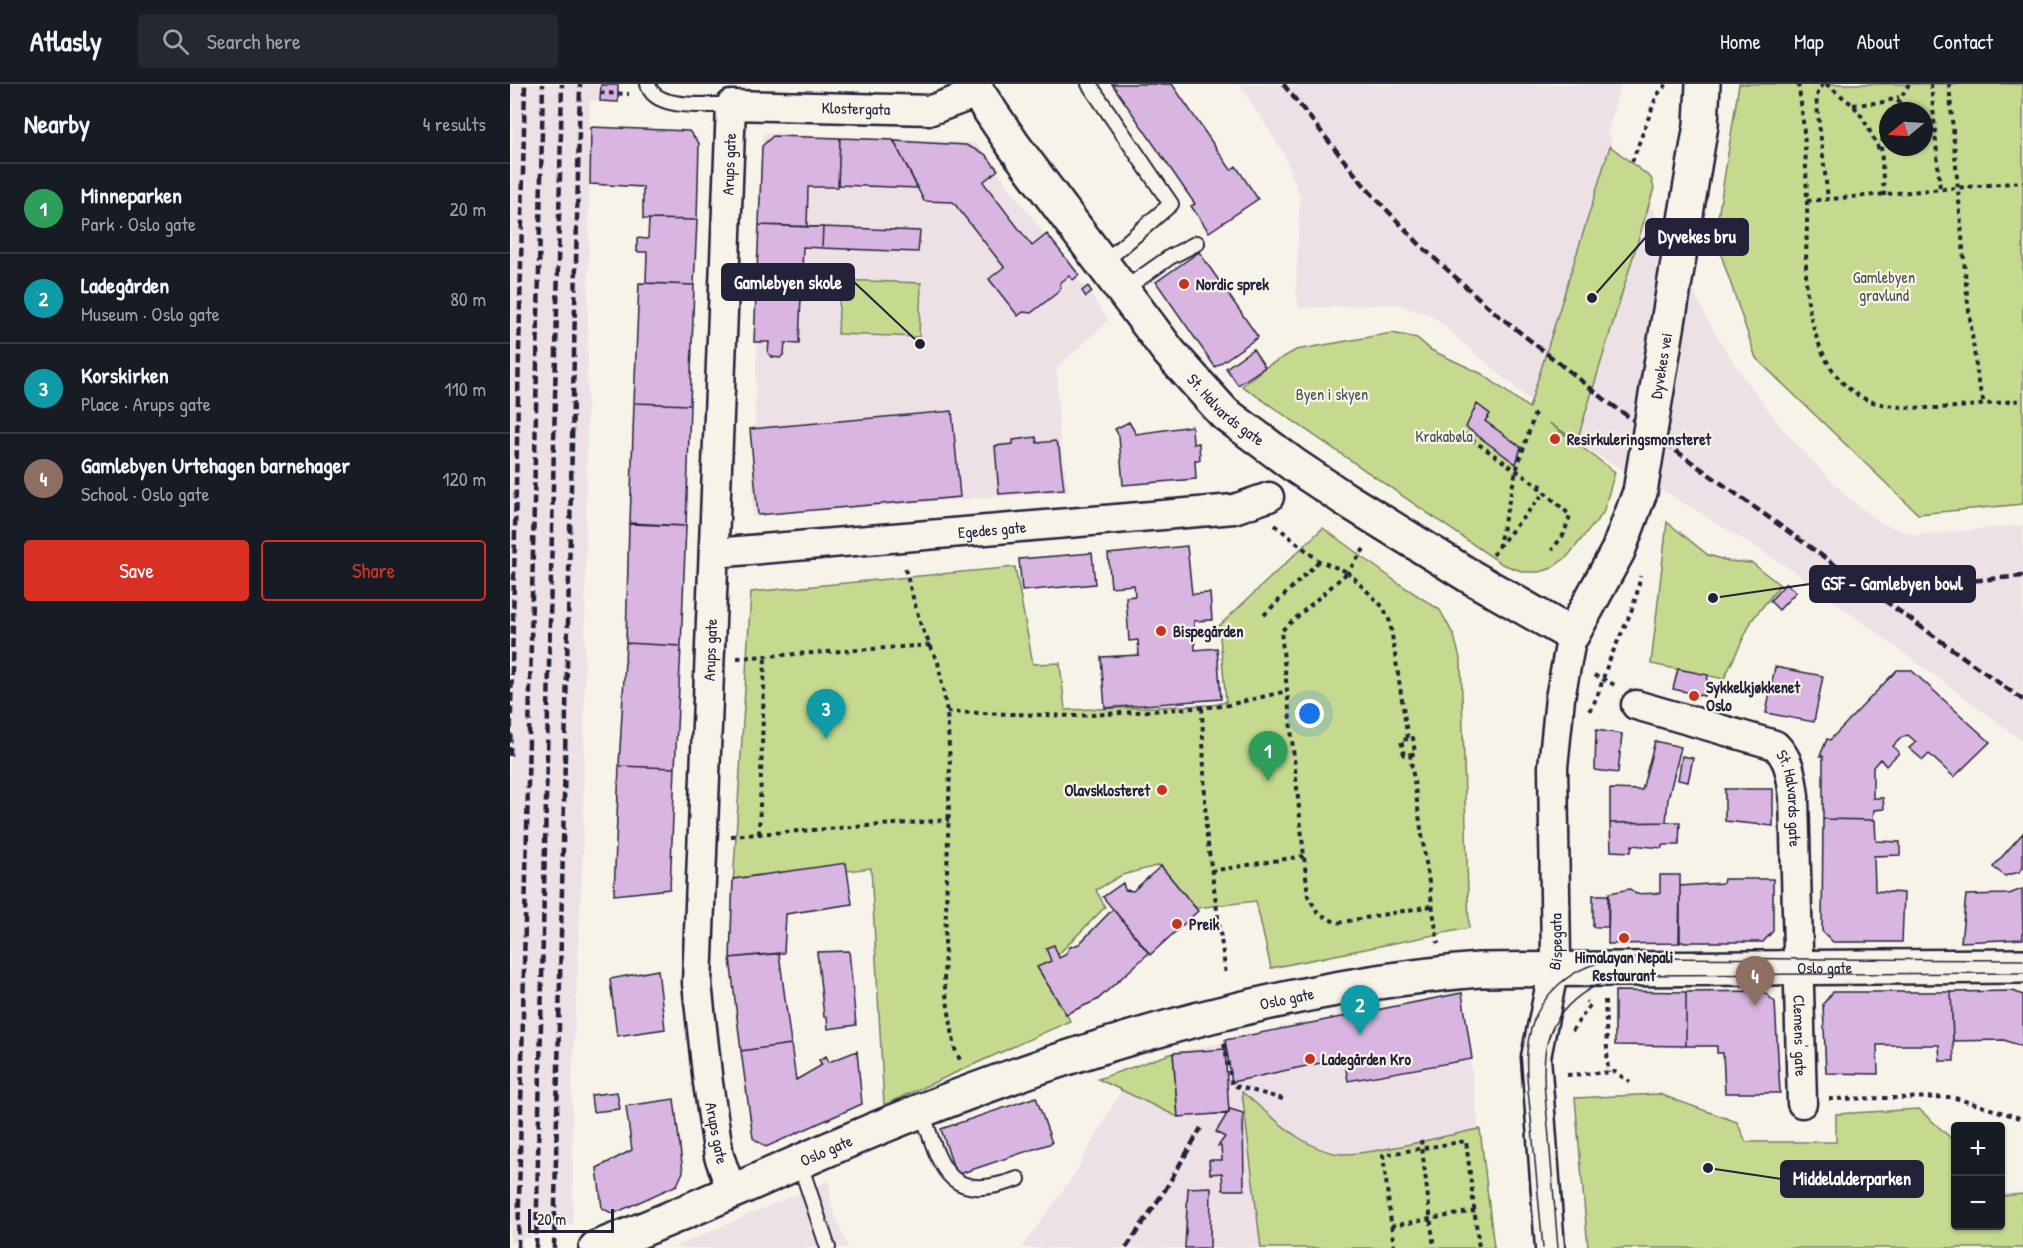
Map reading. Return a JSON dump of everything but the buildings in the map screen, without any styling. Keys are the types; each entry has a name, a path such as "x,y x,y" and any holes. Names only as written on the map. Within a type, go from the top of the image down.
{"street":[{"name":"Dyvekes vei","path":"1572,635 1618,551 1640,492 1701,125 1703,84"},
{"name":"Klostergata","path":"731,105 931,110 974,88"},
{"name":"St. Halvards gate","path":"974,88 1123,290 1199,387 1224,413 1303,471 1452,565 1572,635"},
{"name":"Arups gate","path":"731,105 697,983 719,1156 731,1190"},
{"name":"Egedes gate","path":"714,553 1234,509 1269,497"},
{"name":"Bispegata","path":"1550,1248 1536,1073 1538,1041 1554,969 1557,916 1553,766 1561,691 1572,635"},
{"name":"St. Halvards gate","path":"1636,705 1774,745 1786,756 1791,770 1794,796 1797,967"},
{"name":"Oslo gate","path":"596,1248 922,1110 1028,1070 1114,1042 1217,1015 1420,976 1479,970 1797,967 2020,968"},
{"name":"Clemens' gate","path":"1797,967 1802,1103"}],"lane":[{"path":"648,84 655,98 666,103 731,105"},
{"path":"1089,84 1171,204 1103,263"},
{"path":"1123,290 1170,257 1197,243"},
{"path":"922,1110 942,1166 960,1185 983,1188 1018,1179"},
{"path":"799,1161 828,1248"}],"path":[{"path":"1632,162 1658,95 1667,84"},
{"path":"1798,84 1807,201 1808,307 1820,349 1840,381 1859,396 1880,404 1915,408 2023,400"},
{"path":"1828,199 1816,97 1824,84 1853,105 1863,118 1879,149"},
{"path":"1897,102 1910,84"},
{"path":"1931,84 1940,189"},
{"path":"1949,84 1971,328 1978,382 1984,404"},
{"path":"600,93 618,94"},
{"path":"1853,105 1885,102 1899,97"},
{"path":"1881,156 1884,196"},
{"path":"1807,201 2023,182"},
{"path":"1498,548 1516,471 1535,413"},
{"path":"1464,434 1540,488 1570,515 1564,534 1552,550"},
{"path":"1540,488 1542,480"},
{"path":"1488,563 1545,492"},
{"path":"1274,525 1318,561 1348,572 1383,607 1390,622 1408,739"},
{"path":"1364,549 1348,572 1281,631 1308,896 1318,913 1337,923 1431,906"},
{"path":"1264,615 1318,561"},
{"path":"904,569 921,626 932,645 938,662 947,712 950,765 944,982 955,1049 963,1066"},
{"path":"1609,661 1624,628"},
{"path":"736,658 932,645"},
{"path":"759,834 765,656"},
{"path":"947,712 1076,716 1224,706 1287,691"},
{"path":"1202,708 1206,830 1226,975"},
{"path":"1413,738 1415,754 1410,754 1404,756 1401,740 1413,738"},
{"path":"1410,754 1437,934"},
{"path":"728,836 949,820"},
{"path":"1211,871 1304,856"},
{"path":"1605,993 1608,1073"},
{"path":"1570,1038 1578,1020 1590,1005"},
{"path":"1223,1037 1232,1085 1283,1100"},
{"path":"1566,1075 1615,1072 1630,1082"},
{"path":"1802,1103 1826,1099 1952,1097 2023,1119"},
{"path":"1421,1140 1434,1248"},
{"path":"1394,1248 1383,1155 1466,1141 1479,1248"},
{"path":"1391,1226 1475,1211"}],"shaded area":[{"path":"510,84 601,84 600,101 590,101 583,852 572,1088 573,1223 510,1244 510,266 513,98 510,97"},
{"path":"1239,84 1621,84 1607,134 1612,136 1610,146 1657,216 1707,319 1737,368 1785,432 1848,498 1883,524 1915,535 2023,525 2023,741 1786,566 1674,497 1589,451 1432,316 1395,304 1300,308 1296,291 1300,196 1284,154"},
{"path":"763,133 976,143 1109,320 1057,368 1059,433 1069,491 752,516"},
{"path":"1462,993 1494,1248 1021,1248 1072,1178 1122,1089 1178,1117 1173,1053"},
{"path":"829,1180 831,1205 848,1248 672,1248"}],"green space":[{"name":"Gamlebyen gravlund","path":"1739,84 2023,84 2023,504 1918,514 1756,358 1715,237"},
{"name":"Krakabøla","path":"1610,146 1651,178 1654,188 1577,441 1549,423 1615,472 1603,513 1567,557 1550,569 1524,572 1502,564 1242,386 1264,368 1296,350 1392,333 1417,338 1431,350 1482,374 1529,408"},
{"path":"840,280 921,283 919,337 838,334"},
{"path":"1667,522 1708,555 1728,561 1752,563 1780,585 1752,620 1724,679 1651,664"},
{"path":"1323,528 1398,583 1440,610 1454,636 1461,662 1469,928 1271,968 1256,901 1196,908 1160,865 1122,875 1096,890 1105,907 1043,970 1070,1021 884,1105 871,868 733,885 751,592 1015,567 1033,664 1060,663 1065,710 1212,705 1226,702 1219,626"},
{"path":"1173,1053 1178,1117 1098,1079"},
{"path":"1242,1092 1297,1136 1334,1153 1346,1154 1383,1149 1480,1129 1494,1248 1261,1248"},
{"path":"1659,1094 1737,1122 1746,1142 1836,1142 1836,1114 1919,1109 1951,1138 1951,1230 2005,1230 2005,1196 2023,1194 2023,1248 1588,1248 1575,1098"}],"tram line":[{"path":"1543,1248 1527,1081 1527,1052 1530,1032 1537,1014 1546,999 1572,975 1588,966 1626,958 2023,960"},
{"path":"1558,1248 1545,1096 1545,1055 1548,1039 1555,1024 1564,1011 1588,990 1602,983 1633,975 2023,973"}],"railway":[{"path":"510,756 525,84"},
{"path":"518,1248 543,84"},
{"path":"536,1248 562,84"},
{"path":"554,1248 580,84"},
{"path":"1283,84 1367,189 1422,247 1493,311 1608,402 2023,700"},
{"path":"1947,583 2023,576"},
{"path":"1126,1248 1165,1190 1201,1128"}],"place":[{"name":"Nordic sprek","path":"1184,284"},
{"name":"Dyvekes bru","path":"1592,298"},
{"name":"Gamlebyen skole","path":"920,344"},
{"name":"Resirkuleringsmonsteret","path":"1555,439"},
{"name":"GSF - Gamlebyen bowl","path":"1713,598"},
{"name":"Bispegården","path":"1161,631"},
{"name":"Sykkelkjøkkenet Oslo","path":"1694,696"},
{"name":"Korskirken","path":"826,739"},
{"name":"Minneparken","path":"1268,781"},
{"name":"Olavsklosteret","path":"1162,790"},
{"name":"Preik","path":"1177,924"},
{"name":"Himalayan Nepali Restaurant","path":"1624,938"},
{"name":"Gamlebyen Urtehagen barnehager","path":"1755,1006"},
{"name":"Ladegården","path":"1360,1035"},
{"name":"Ladegården Kro","path":"1310,1059"},
{"name":"Middelalderparken","path":"1708,1168"}],"park label":[{"name":"Byen i skyen","path":"1332,394"}]}
